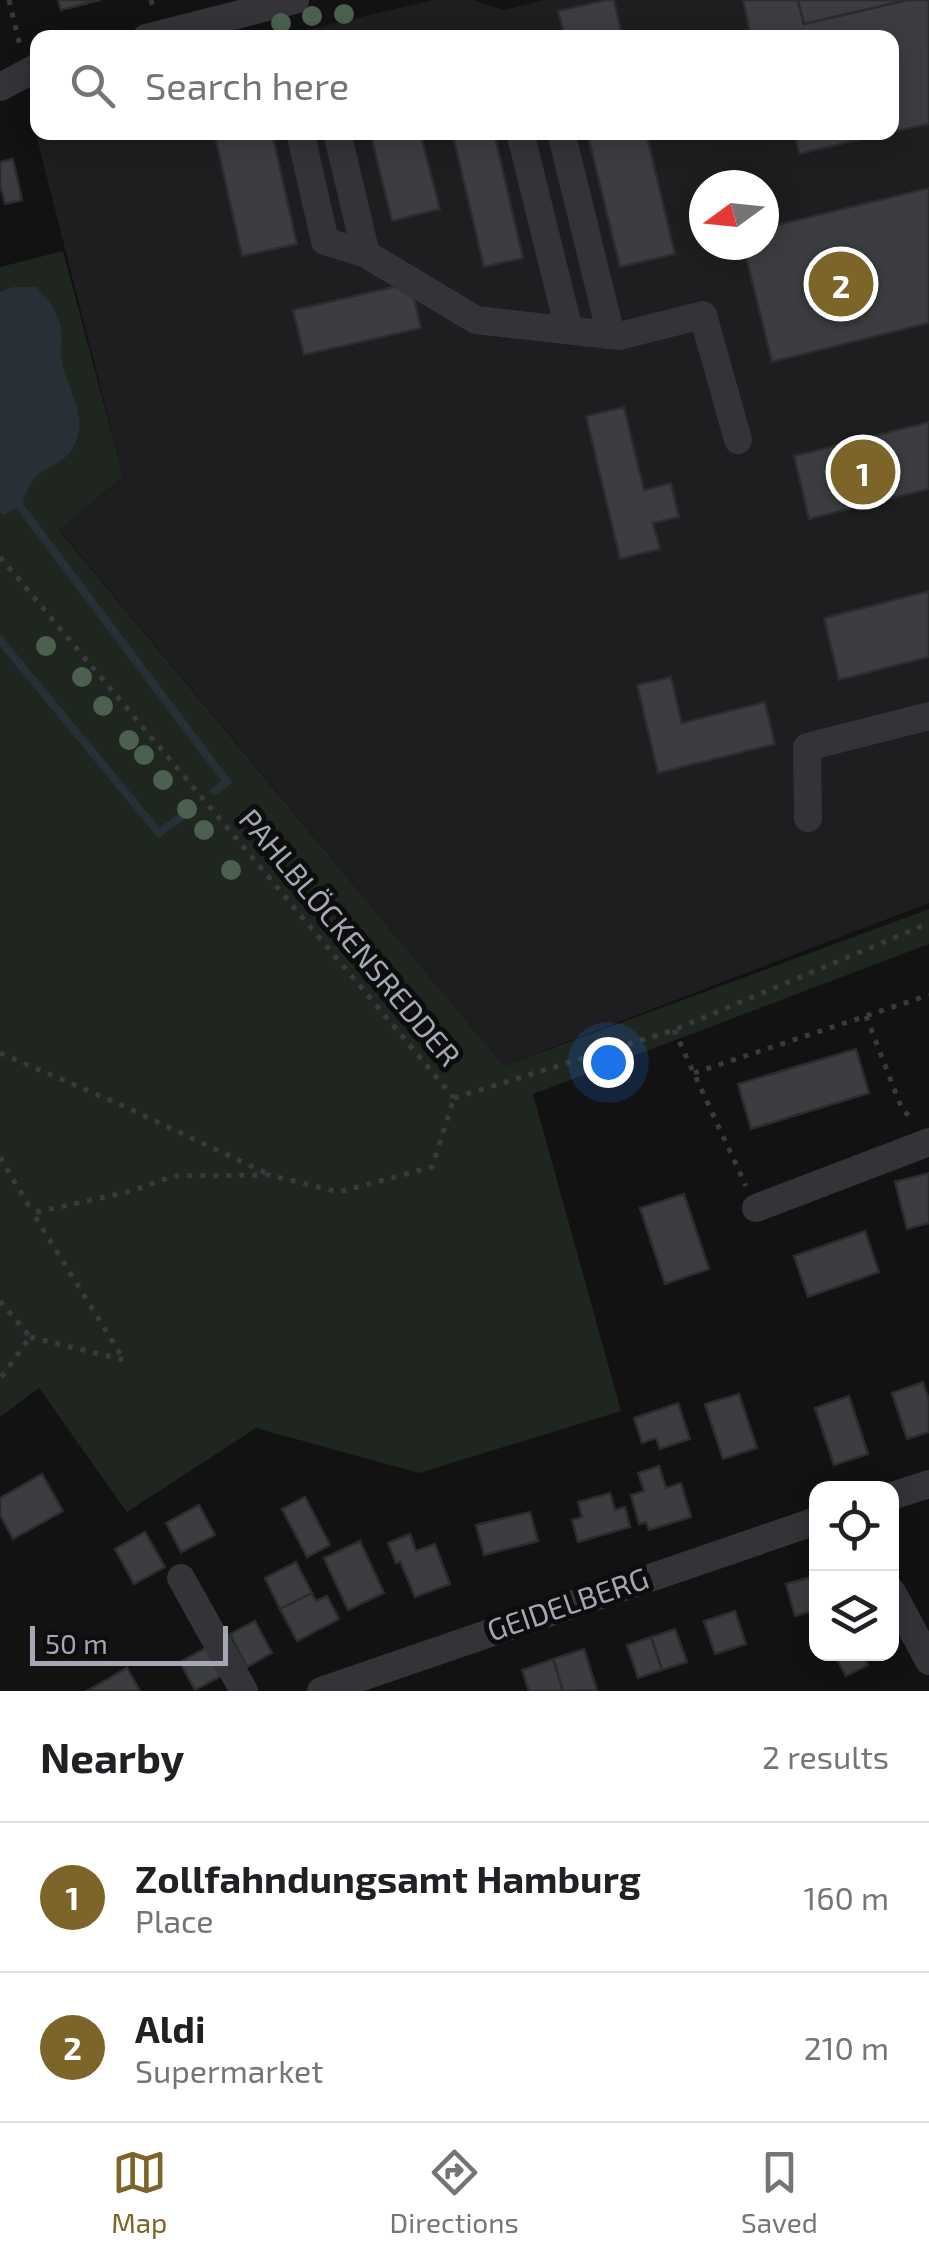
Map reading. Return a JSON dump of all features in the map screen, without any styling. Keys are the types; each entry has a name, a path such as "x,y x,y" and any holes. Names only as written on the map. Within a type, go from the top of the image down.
{"street":[{"path":"177,30 295,0"},
{"path":"0,87 30,71"},
{"path":"302,140 325,241 366,254 476,320 611,335 703,315 738,440"},
{"path":"339,140 366,254"},
{"path":"522,140 569,330"},
{"path":"563,140 611,335"},
{"path":"808,818 808,747 929,716"},
{"path":"756,1208 922,1132"},
{"path":"899,1494 929,1484"},
{"name":"GEIDELBERG","path":"321,1691 809,1523"},
{"path":"180,1578 244,1691"},
{"path":"899,1605 929,1661"}],"path":[{"path":"9,0 30,64"},
{"name":"PAHLBLÖCKENSREDDER","path":"0,557 454,1098 674,1030 929,923"},
{"path":"694,1073 929,995"},
{"path":"866,1016 902,1109 922,1132"},
{"path":"674,1030 756,1208"},
{"path":"0,1053 269,1175 338,1192 432,1167 454,1098"},
{"path":"0,1157 124,1360 30,1338 0,1301"},
{"path":"32,1213 131,1192 174,1176 269,1175"},
{"path":"0,1379 30,1338"}],"shaded area":[{"path":"433,0 473,0 504,10 544,0 929,0 929,903 504,1066 59,529 123,476 37,140 899,140 899,30 307,30"},
{"path":"63,251 123,476 59,530 504,1066 929,909 929,944 533,1094 621,1411 419,1473 256,1428 127,1512 39,1388 0,1417 0,267"},
{"path":"14,287 36,287 56,313 61,328 61,357 77,409 79,430 64,459 41,472 23,504 4,515 0,513 0,292"}],"building":[{"path":"58,0 100,0 61,10"},
{"path":"614,0 621,30 563,30 558,11"},
{"path":"743,0 798,0 804,24 907,0 929,0 929,124 899,130 899,30 749,30"},
{"path":"798,0 907,0 804,24"},
{"path":"216,140 274,140 297,244 242,256"},
{"path":"372,140 422,140 440,209 392,221"},
{"path":"454,140 496,140 523,258 484,267"},
{"path":"589,140 648,140 675,254 620,267"},
{"path":"796,140 858,140 799,154"},
{"path":"13,159 22,200 5,204 0,162"},
{"path":"929,188 929,323 772,362 747,260 779,260 779,224"},
{"path":"411,283 421,328 304,355 293,310"},
{"path":"624,407 644,490 671,483 679,517 653,523 660,549 620,559 586,416"},
{"path":"929,422 929,489 809,519 794,456"},
{"path":"929,591 929,657 839,680 824,618"},
{"path":"671,677 682,723 765,702 775,744 658,773 637,685"},
{"path":"856,1049 869,1093 751,1129 738,1084"},
{"path":"929,1173 929,1223 907,1229 895,1182"},
{"path":"684,1194 709,1269 665,1284 640,1208"},
{"path":"865,1231 879,1272 808,1297 794,1256"},
{"path":"923,1382 929,1400 929,1432 907,1439 892,1393"},
{"path":"739,1394 757,1448 723,1459 705,1404"},
{"path":"849,1396 868,1454 834,1465 815,1408"},
{"path":"678,1403 690,1439 660,1449 656,1438 642,1443 634,1418"},
{"path":"659,1466 666,1488 681,1483 691,1517 649,1530 646,1522 639,1524 631,1495 644,1491 638,1473"},
{"path":"42,1474 63,1511 13,1539 0,1515 0,1498"},
{"path":"610,1493 615,1510 625,1507 630,1527 578,1542 572,1520 582,1517 578,1502"},
{"path":"305,1497 330,1545 307,1557 282,1509"},
{"path":"199,1505 215,1535 181,1552 166,1523"},
{"path":"530,1512 538,1541 484,1555 476,1525"},
{"path":"145,1532 165,1567 134,1584 115,1549"},
{"path":"410,1534 416,1551 435,1544 450,1584 415,1597 388,1543"},
{"path":"360,1541 384,1593 348,1610 324,1558"},
{"path":"296,1562 312,1593 280,1609 265,1578"},
{"path":"809,1578 809,1612 795,1616 786,1584"},
{"path":"312,1593 316,1601 327,1596 339,1619 297,1641 280,1609"},
{"path":"735,1611 746,1644 715,1654 704,1621"},
{"path":"255,1621 272,1653 247,1667 230,1634"},
{"path":"675,1629 687,1662 662,1670 651,1637"},
{"path":"651,1637 662,1670 638,1678 627,1645"},
{"path":"206,1648 221,1676 195,1690 180,1662"},
{"path":"584,1649 597,1690 563,1691 553,1659"},
{"path":"553,1659 563,1691 529,1691 522,1670"},
{"path":"838,1661 866,1661 868,1665 846,1676"},
{"path":"127,1668 140,1691 87,1691"}],"waterway":[{"path":"20,506 227,782 215,791"},
{"path":"0,640 159,833 193,808"}],"place":[{"name":"Aldi","path":"841,284"},
{"name":"Zollfahndungsamt Hamburg","path":"863,472"}]}
